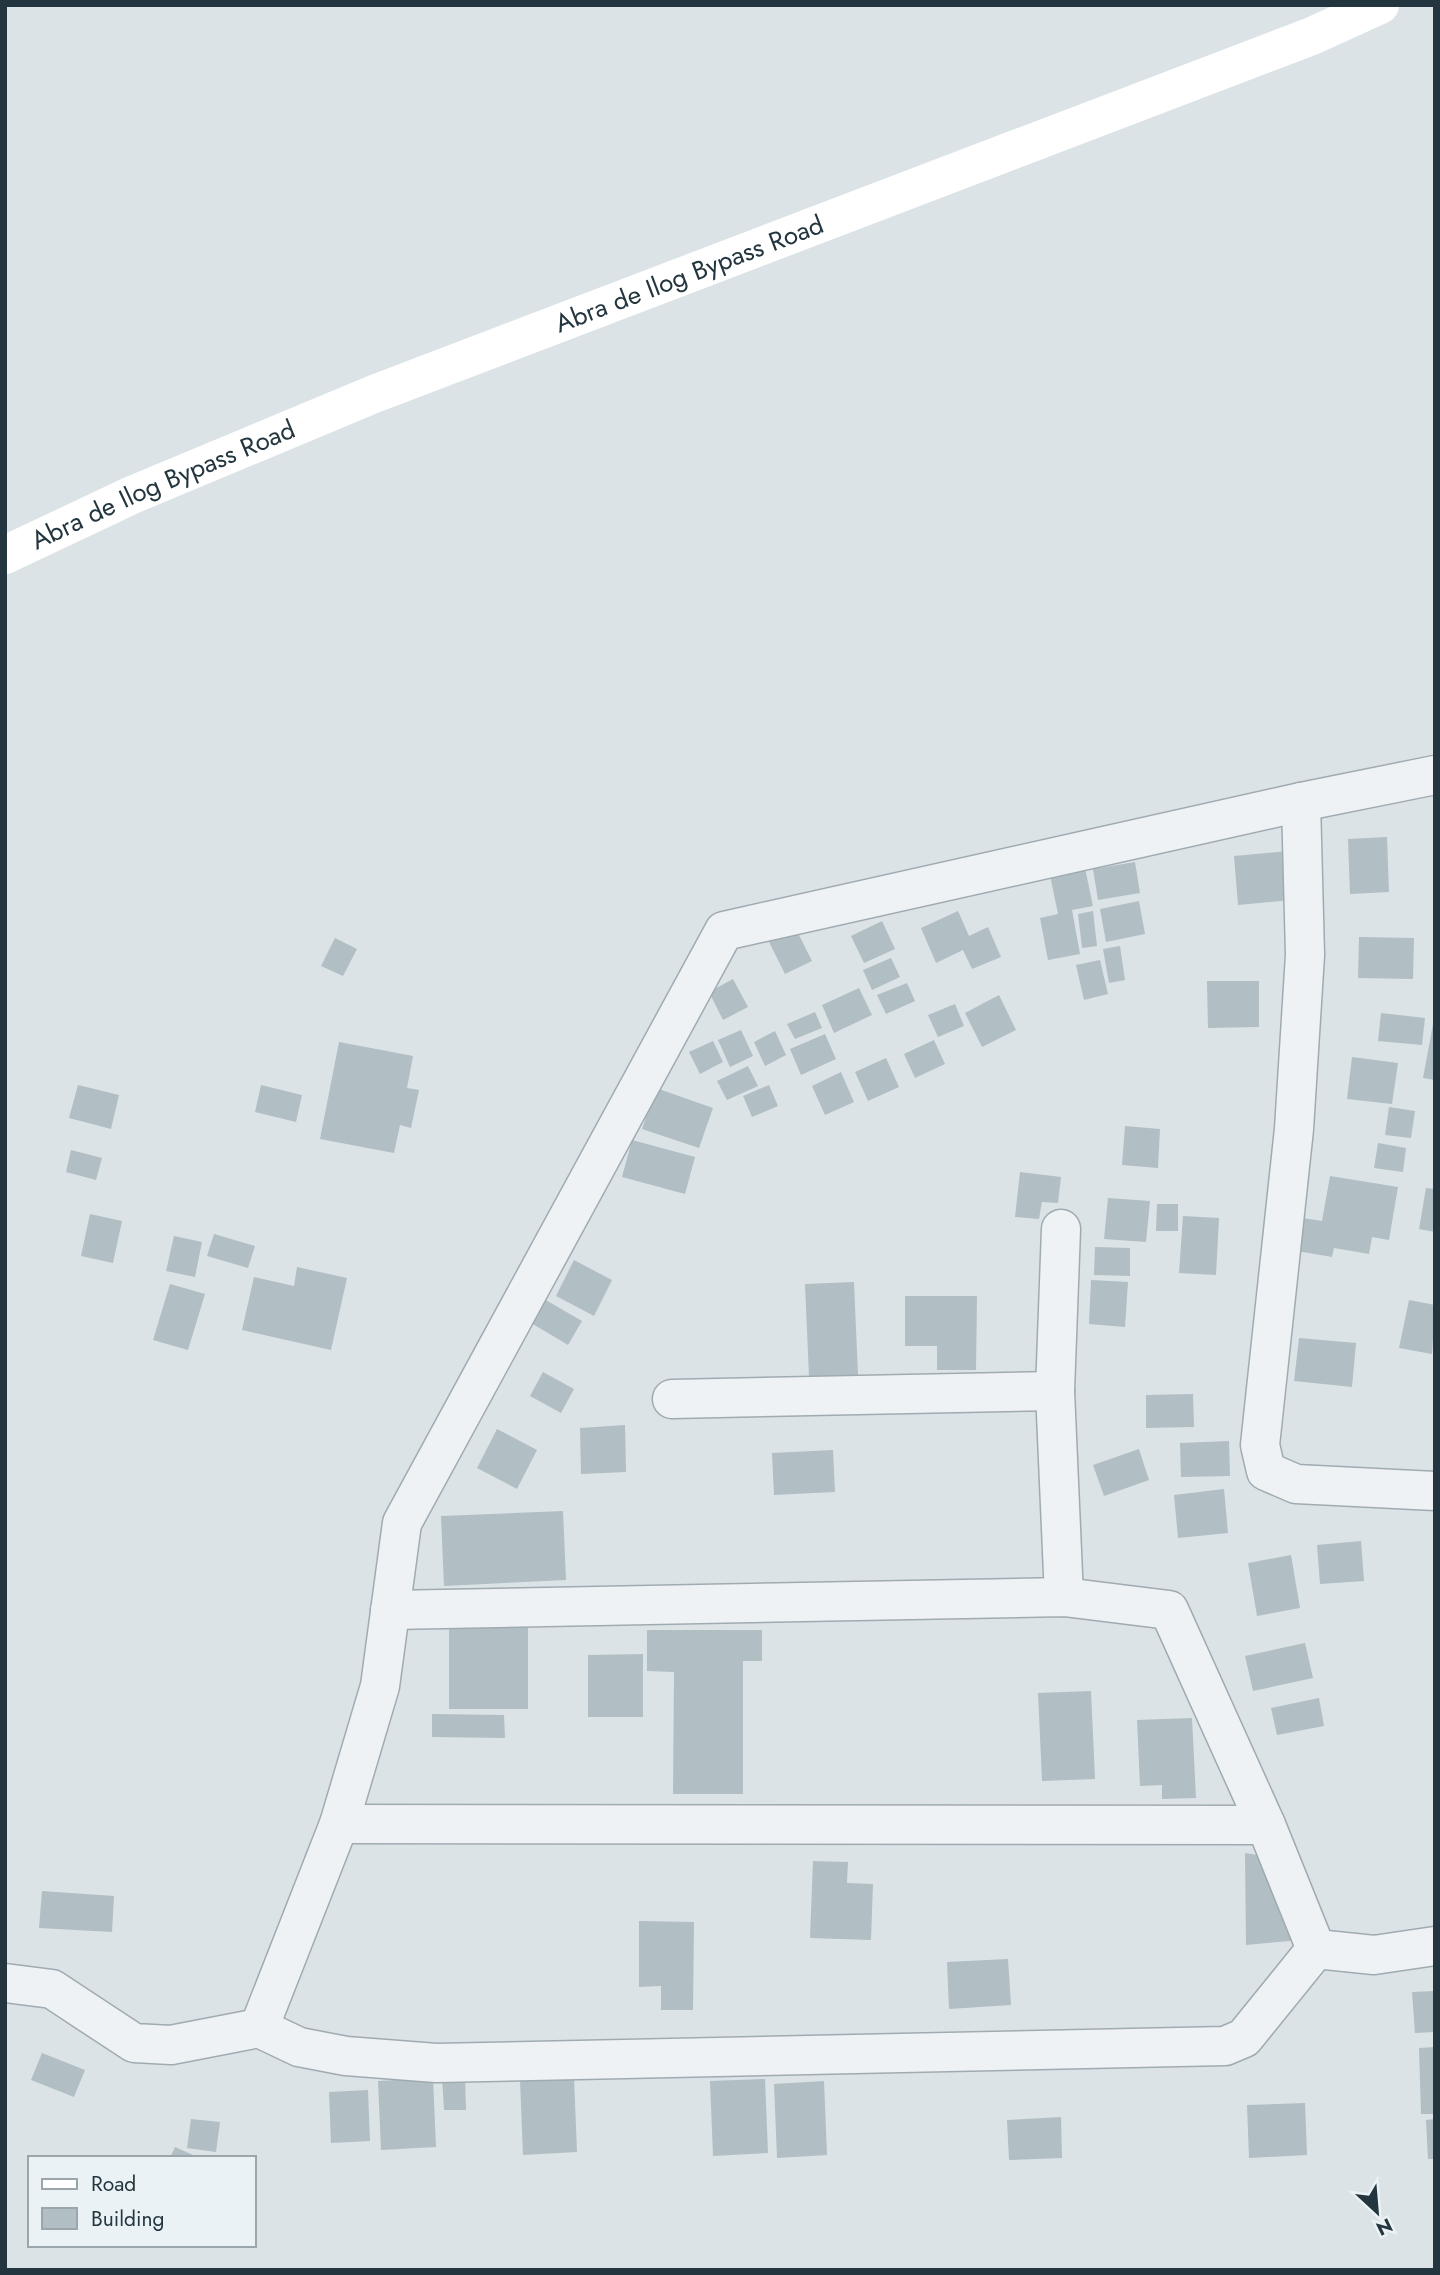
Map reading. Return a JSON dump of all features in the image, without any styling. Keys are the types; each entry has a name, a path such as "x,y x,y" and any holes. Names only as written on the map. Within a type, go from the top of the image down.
{"main road":[{"name":"Abra de Ilog Bypass Road","path":"5,555 132,495 374,394 1312,36 1380,5"}],"street":[{"path":"259,2028 339,1824 380,1686 402,1523 724,931 1301,802 1435,775"},
{"path":"1301,802 1305,956 1294,1129 1260,1445 1265,1471 1296,1484 1435,1491"},
{"path":"1061,1229 1055,1391 1064,1597"},
{"path":"672,1399 1055,1391"},
{"path":"390,1610 1064,1597 1169,1610 1266,1825 1316,1950"},
{"path":"339,1824 1266,1825"},
{"path":"1316,1950 1374,1955 1435,1946"},
{"path":"5,1983 52,1989 134,2043 171,2045 259,2028 299,2046 346,2056 436,2063 1224,2046 1244,2038 1316,1950"}],"building":[{"path":"1387,837 1389,892 1350,894 1348,839"},
{"path":"1298,850 1302,899 1238,905 1234,856"},
{"path":"1135,862 1140,893 1098,900 1093,869"},
{"path":"1085,868 1093,906 1072,910 1080,954 1048,960 1040,918 1058,914 1050,875"},
{"path":"1139,901 1145,934 1106,942 1100,909"},
{"path":"958,911 969,936 988,927 1001,957 972,969 963,950 936,963 921,928"},
{"path":"1093,911 1097,946 1082,948 1078,914"},
{"path":"882,921 895,949 864,963 851,936"},
{"path":"796,929 812,961 785,974 769,942"},
{"path":"1359,937 1414,938 1413,979 1358,978"},
{"path":"335,938 357,949 343,976 321,966"},
{"path":"1120,946 1125,980 1109,983 1103,949"},
{"path":"891,958 900,977 872,990 863,970"},
{"path":"1100,960 1108,994 1084,1000 1076,965"},
{"path":"733,979 748,1007 723,1020 709,992"},
{"path":"1207,981 1259,981 1259,1027 1208,1028"},
{"path":"907,983 915,1001 886,1014 877,995"},
{"path":"859,988 872,1015 834,1033 822,1005"},
{"path":"999,995 1016,1030 982,1047 965,1013"},
{"path":"955,1004 964,1026 938,1037 928,1015"},
{"path":"815,1012 822,1028 795,1039 787,1024"},
{"path":"1381,1013 1425,1018 1422,1045 1378,1041"},
{"path":"1435,1024 1435,1080 1423,1078"},
{"path":"741,1030 753,1056 730,1067 718,1040"},
{"path":"775,1031 786,1055 765,1066 754,1042"},
{"path":"825,1034 836,1059 801,1075 790,1049"},
{"path":"934,1040 945,1064 915,1078 904,1054"},
{"path":"713,1041 723,1062 700,1074 689,1052"},
{"path":"339,1042 413,1056 407,1088 419,1090 411,1128 400,1125 394,1153 320,1139"},
{"path":"1352,1057 1398,1063 1392,1104 1347,1099"},
{"path":"886,1058 899,1087 868,1101 855,1072"},
{"path":"748,1066 758,1086 727,1100 717,1081"},
{"path":"841,1072 854,1102 825,1115 812,1086"},
{"path":"78,1085 119,1095 111,1129 69,1118"},
{"path":"261,1085 302,1095 296,1122 255,1112"},
{"path":"769,1085 778,1106 752,1117 743,1096"},
{"path":"656,1088 713,1108 699,1148 642,1129"},
{"path":"1389,1107 1415,1111 1411,1138 1385,1135"},
{"path":"1125,1126 1160,1129 1158,1168 1122,1165"},
{"path":"632,1140 695,1157 685,1194 622,1177"},
{"path":"1378,1143 1406,1148 1403,1172 1374,1168"},
{"path":"71,1150 102,1158 96,1180 66,1172"},
{"path":"1020,1172 1061,1177 1058,1203 1042,1202 1039,1219 1015,1217"},
{"path":"1330,1176 1398,1187 1389,1240 1372,1237 1369,1254 1334,1248 1332,1257 1285,1249 1290,1216 1322,1221"},
{"path":"1426,1188 1435,1189 1435,1232 1419,1229"},
{"path":"1108,1198 1150,1201 1146,1242 1104,1239"},
{"path":"1157,1204 1178,1204 1178,1231 1156,1231"},
{"path":"90,1214 122,1221 113,1263 81,1256"},
{"path":"1183,1216 1219,1218 1216,1275 1179,1273"},
{"path":"214,1234 255,1246 248,1268 207,1256"},
{"path":"174,1236 202,1242 195,1277 166,1271"},
{"path":"1095,1247 1130,1248 1130,1276 1094,1275"},
{"path":"574,1260 612,1280 594,1316 556,1296"},
{"path":"297,1267 347,1278 331,1350 242,1330 254,1277 294,1286"},
{"path":"1091,1280 1128,1282 1125,1327 1089,1324"},
{"path":"854,1282 858,1375 809,1377 805,1284"},
{"path":"170,1284 205,1294 188,1350 153,1340"},
{"path":"905,1296 977,1296 976,1370 937,1370 937,1346 905,1346"},
{"path":"544,1299 582,1321 568,1345 531,1323"},
{"path":"1409,1300 1435,1305 1432,1354 1399,1348"},
{"path":"1299,1338 1356,1343 1352,1387 1294,1381"},
{"path":"543,1372 574,1389 561,1413 530,1396"},
{"path":"1193,1394 1194,1427 1146,1428 1146,1395"},
{"path":"625,1425 626,1472 581,1474 580,1428"},
{"path":"497,1429 537,1450 517,1489 477,1468"},
{"path":"1229,1441 1230,1476 1181,1477 1180,1443"},
{"path":"1139,1449 1149,1480 1104,1496 1093,1465"},
{"path":"833,1450 835,1492 774,1495 772,1453"},
{"path":"1224,1489 1228,1533 1178,1538 1174,1495"},
{"path":"563,1511 566,1580 444,1586 441,1516"},
{"path":"1361,1541 1364,1581 1320,1584 1317,1545"},
{"path":"1291,1555 1300,1608 1257,1616 1248,1563"},
{"path":"449,1626 528,1626 528,1709 449,1709"},
{"path":"647,1630 762,1630 762,1661 743,1661 743,1794 673,1794 674,1672 647,1671"},
{"path":"1305,1643 1313,1678 1253,1691 1245,1656"},
{"path":"643,1654 643,1717 588,1717 588,1655"},
{"path":"1091,1691 1095,1779 1042,1781 1038,1693"},
{"path":"1319,1698 1324,1726 1277,1735 1271,1708"},
{"path":"432,1714 504,1715 505,1738 432,1737"},
{"path":"1192,1718 1196,1798 1162,1799 1162,1785 1140,1786 1137,1720"},
{"path":"1245,1853 1265,1856 1300,1940 1246,1945"},
{"path":"813,1861 848,1862 847,1883 873,1884 871,1940 810,1938"},
{"path":"42,1891 114,1896 112,1932 39,1928"},
{"path":"639,1921 694,1922 693,2010 661,2010 661,1986 639,1987"},
{"path":"1008,1959 1011,2005 949,2009 947,1962"},
{"path":"1435,1991 1435,2032 1415,2033 1412,1992"},
{"path":"1435,2047 1435,2114 1421,2114 1419,2048"},
{"path":"42,2053 85,2070 74,2097 31,2080"},
{"path":"465,2076 466,2110 444,2110 442,2078"},
{"path":"433,2078 436,2147 381,2150 378,2081"},
{"path":"574,2078 577,2152 523,2155 520,2080"},
{"path":"765,2079 768,2153 713,2156 710,2081"},
{"path":"824,2081 827,2155 777,2158 774,2084"},
{"path":"368,2090 370,2141 331,2143 329,2092"},
{"path":"1305,2103 1307,2155 1249,2158 1247,2105"},
{"path":"1061,2117 1062,2158 1009,2160 1007,2120"},
{"path":"191,2119 220,2122 216,2152 187,2148"},
{"path":"1435,2119 1435,2159 1428,2159 1426,2120"},
{"path":"175,2147 195,2156 171,2156"}]}
